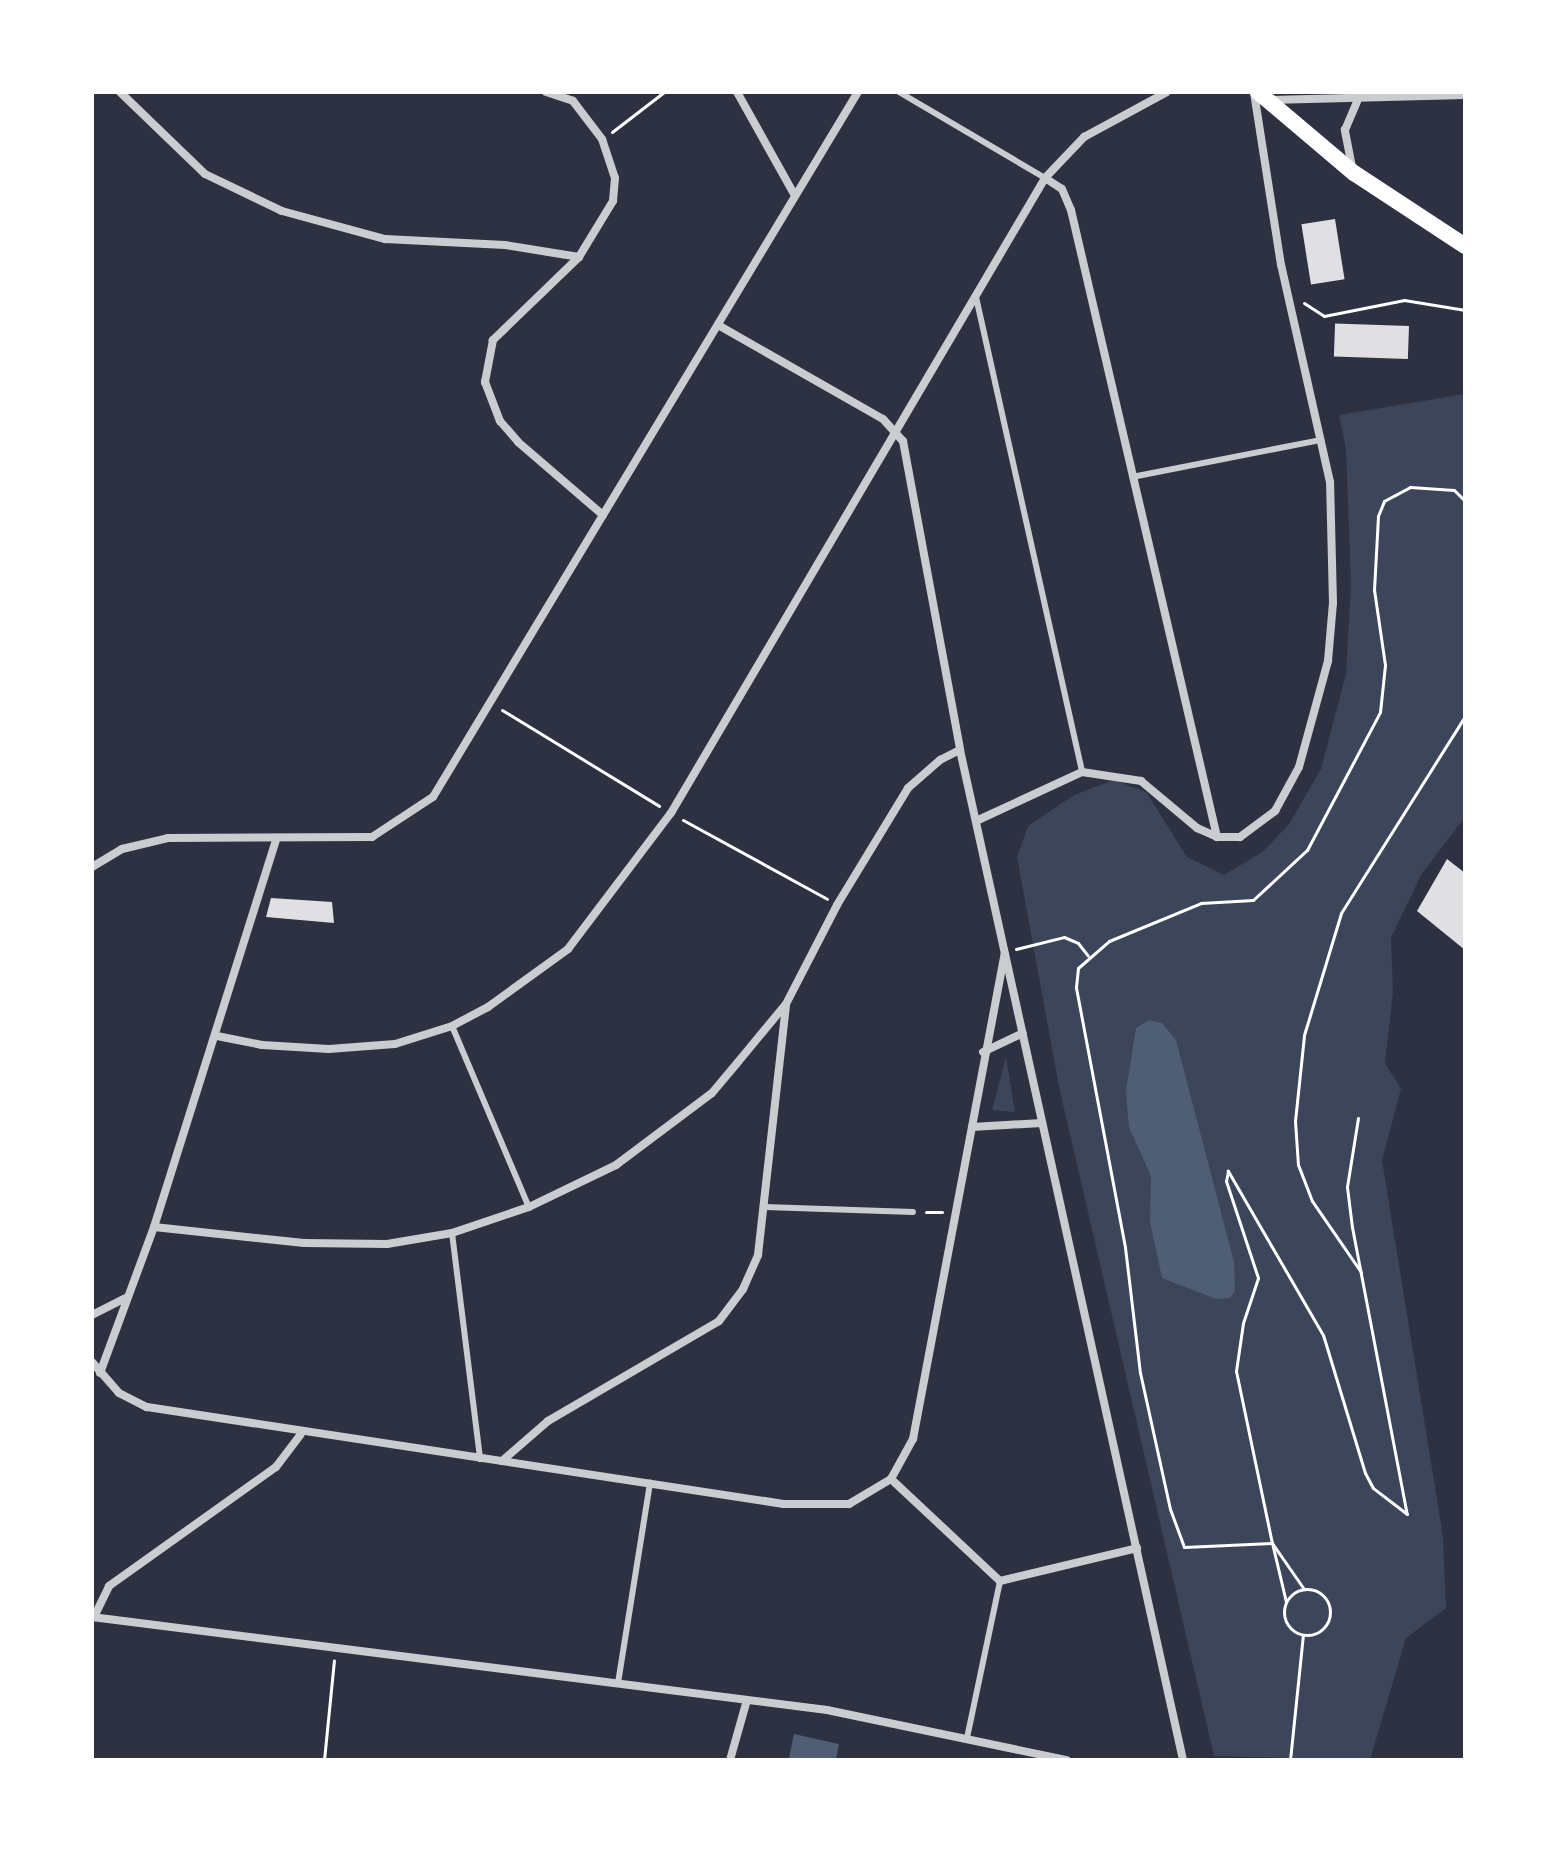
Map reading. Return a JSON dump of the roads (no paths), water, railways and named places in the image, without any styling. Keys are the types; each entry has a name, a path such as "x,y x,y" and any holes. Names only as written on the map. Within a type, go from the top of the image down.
{"main road":[{"path":"1260,95 1354,173 1465,246"}],"street":[{"path":"120,92 205,174 282,211 385,239 505,245 579,257"},
{"path":"546,92 573,101 602,139 615,178 613,201 579,257 493,340 485,382 495,412 518,442 603,515"},
{"path":"737,92 794,194"},
{"path":"92,867 147,841 207,835 372,837 433,797 858,92"},
{"path":"217,1036 262,1045 370,1049 452,1026 551,965 628,875 671,813 1045,178 1084,137 1167,92"},
{"path":"976,821 1082,772 1141,781 1180,817 1217,837 1246,836 1275,811 1299,767 1328,661 1333,603 1333,533 1322,439 1290,294 1260,95 1358,99 1465,95"},
{"path":"1354,173 1345,130 1358,99"},
{"path":"1045,178 1062,189 1071,210 1217,837"},
{"path":"718,325 896,429 908,461 960,750 1183,1760"},
{"path":"154,1227 355,1245 452,1233 529,1207 616,1165 712,1093 786,1004 837,905 908,788 940,760 960,750"},
{"path":"100,1373 154,1227 217,1036 277,838"},
{"path":"92,1362 119,1393 147,1407 301,1434 650,1483 832,1507 849,1504 891,1479 920,1412 958,1213 983,1053 1005,952"},
{"path":"502,1461 548,1421 719,1321 756,1265 786,1004"},
{"path":"983,1053 1023,1033"},
{"path":"972,1127 1042,1123"},
{"path":"92,1315 126,1297"},
{"path":"301,1434 276,1467 109,1586 93,1617 827,1710 1067,1760"},
{"path":"891,1479 1000,1581 1137,1548"},
{"path":"730,1760 747,1700"}],"lane":[{"path":"899,92 1045,178"},
{"path":"976,297 1082,772"},
{"path":"1132,477 1322,439"},
{"path":"452,1026 529,1207"},
{"path":"765,1207 913,1212"},
{"path":"452,1233 480,1459"},
{"path":"618,1683 650,1483"},
{"path":"967,1738 1000,1581"}]}
